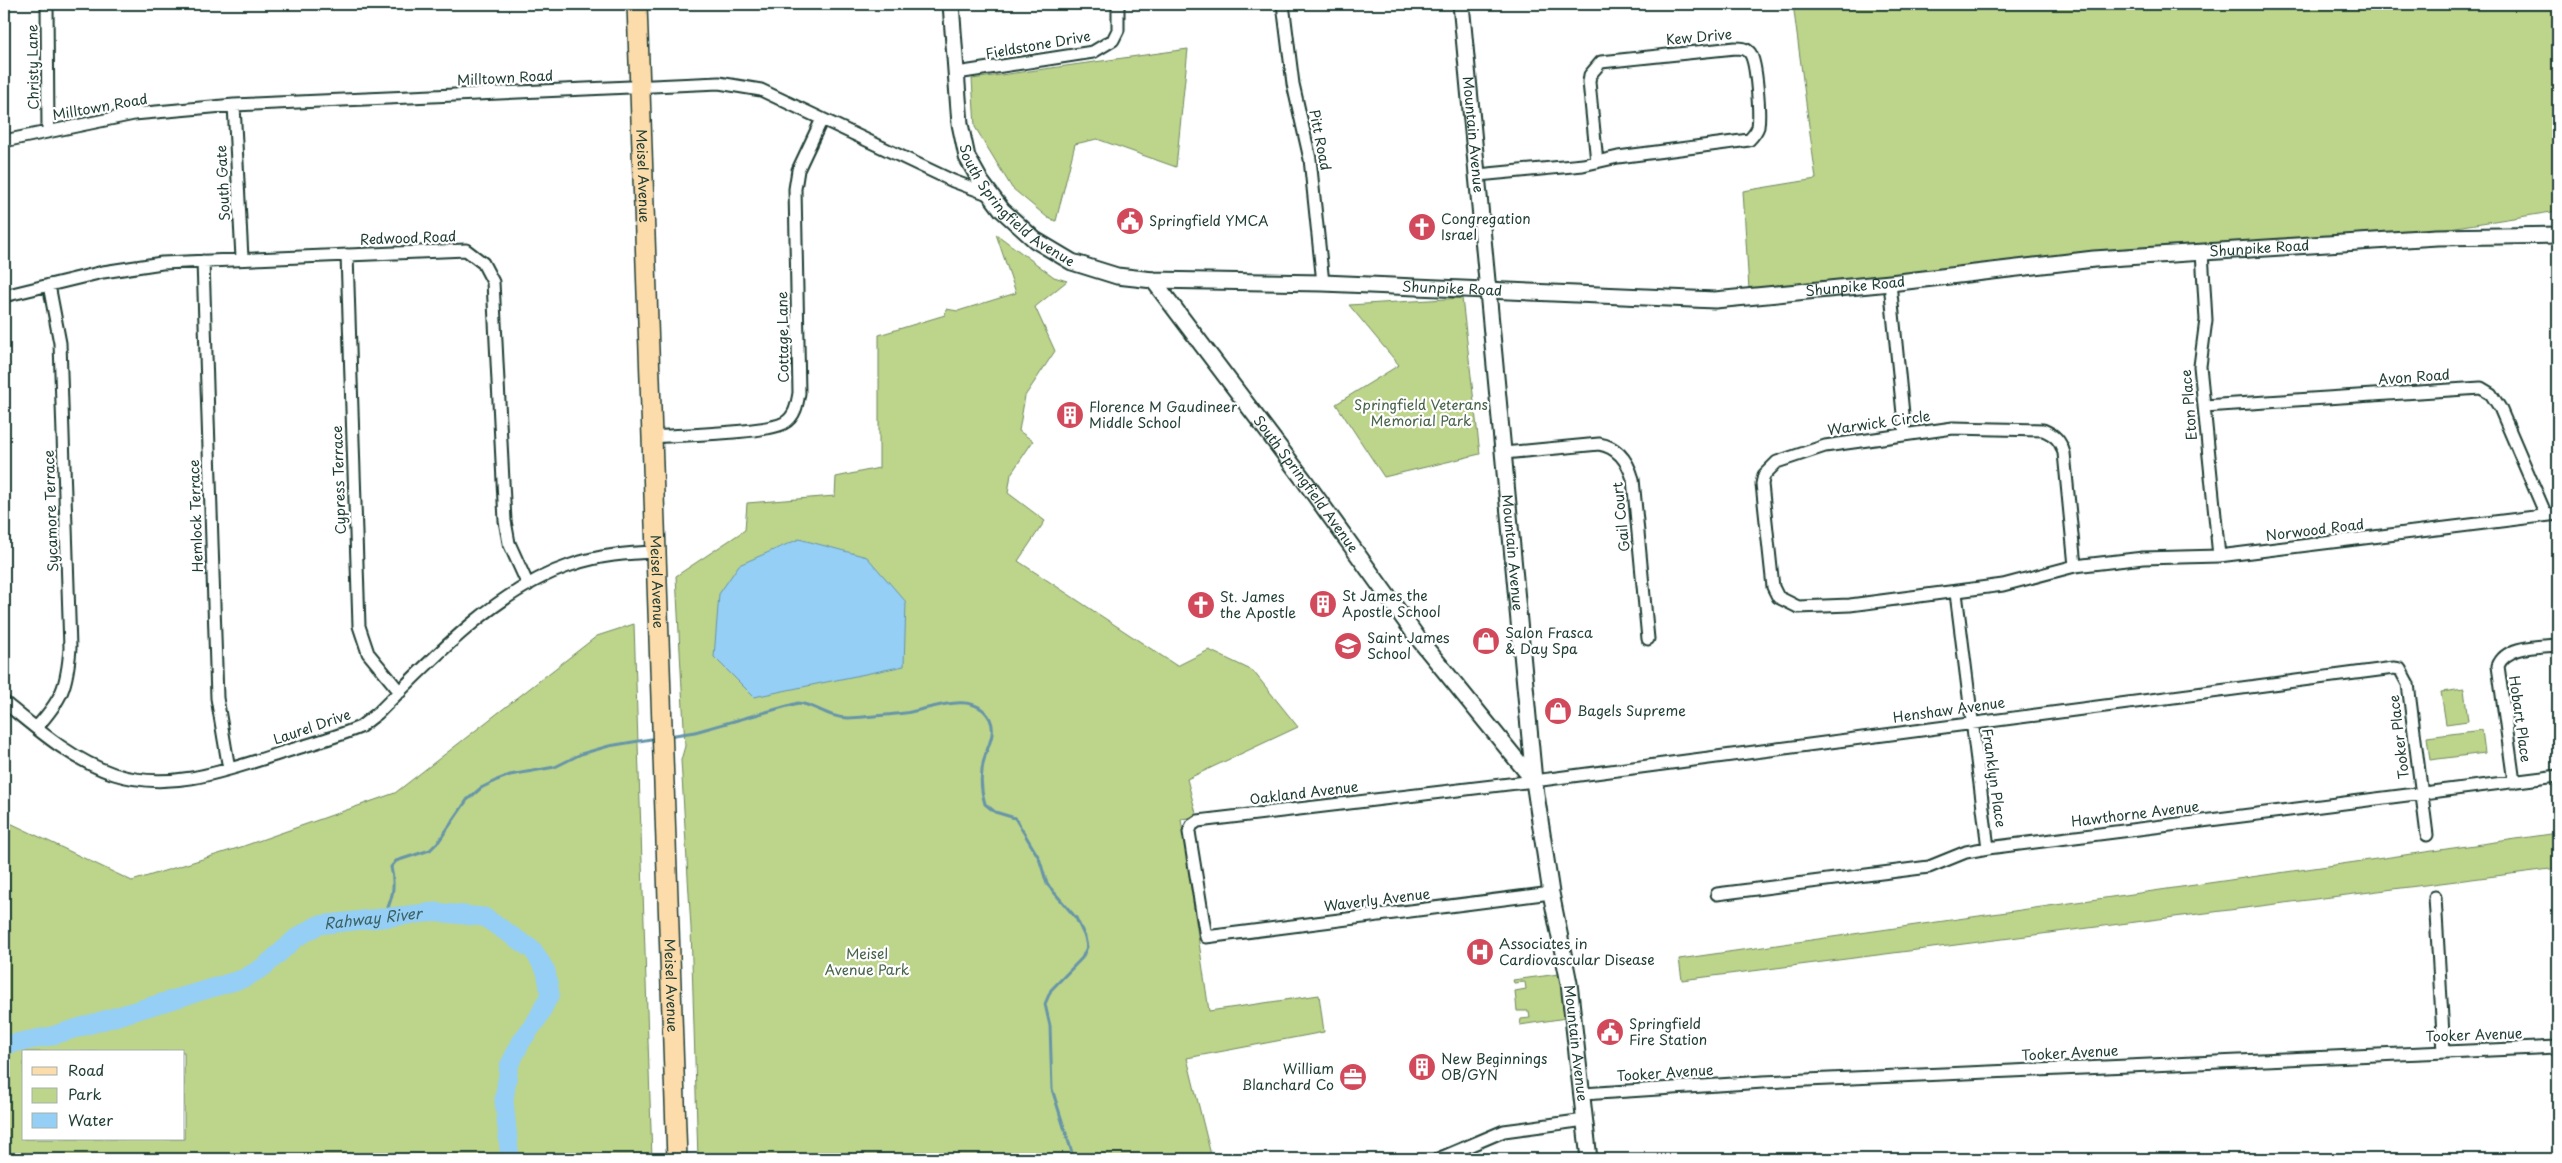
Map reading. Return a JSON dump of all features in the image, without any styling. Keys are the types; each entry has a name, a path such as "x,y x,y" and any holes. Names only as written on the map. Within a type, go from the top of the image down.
{"main road":[{"name":"Meisel Avenue","path":"637,4 658,552 661,721 677,1159"}],"street":[{"name":"Christy Lane","path":"47,4 48,131"},
{"name":"South Springfield Avenue","path":"951,4 960,124 967,157 988,194 1017,225 1035,240 1072,262 1117,276 1153,280 1304,480 1417,637 1534,780"},
{"name":"Fieldstone Drive","path":"957,73 1093,52 1113,40 1118,30 1118,4"},
{"name":"Pitt Road","path":"1283,4 1293,84 1310,159 1323,283"},
{"name":"Mountain Avenue","path":"1461,4 1534,780 1551,892 1569,983 1589,1159"},
{"name":"Kew Drive","path":"1478,175 1583,165 1748,140 1757,131 1758,122 1754,67 1749,52 1743,48 1736,48 1601,62 1590,75 1589,82 1597,162"},
{"name":"Milltown Road","path":"4,142 134,114 234,105 719,84 761,90 953,181 988,194"},
{"name":"South Gate","path":"234,105 242,258"},
{"name":"Cottage Lane","path":"653,437 773,427 792,417 799,393 794,189 798,170 822,119"},
{"name":"Shunpike Road","path":"1153,280 1323,283 1714,300 1890,283 2094,259 2437,237 2558,235"},
{"name":"Redwood Road","path":"4,296 152,264 242,258 466,250 475,256 489,272 494,292 505,521 509,543 528,585"},
{"name":"Eton Place","path":"2202,252 2206,320 2200,366 2219,556"},
{"name":"Cypress Terrace","path":"347,255 359,626 368,653 400,692"},
{"name":"Hemlock Terrace","path":"203,261 217,698 229,769"},
{"path":"1890,283 1905,434"},
{"name":"Sycamore Terrace","path":"36,728 56,705 65,685 70,648 60,343 49,285"},
{"name":"Avon Road","path":"2204,406 2481,388 2491,394 2500,408 2546,515"},
{"name":"Warwick Circle","path":"1989,427 2043,430 2053,434 2061,442 2064,453 2075,566 2003,585 1956,592 1850,605 1798,607 1778,597 1773,587 1762,484 1764,475 1777,462 1825,446 1953,428 1989,427"},
{"name":"Gail Court","path":"1504,453 1598,444 1607,445 1626,461 1633,479 1648,639"},
{"name":"Norwood Road","path":"2075,566 2143,558 2219,556 2558,514"},
{"name":"Laurel Drive","path":"4,702 36,728 77,757 114,774 128,778 165,781 207,776 360,727 378,713 485,613 528,585 570,565 620,554 658,552"},
{"name":"Franklyn Place","path":"1956,592 1988,848"},
{"name":"Hobart Place","path":"2514,782 2498,666 2503,657 2527,649 2558,645"},
{"name":"Tooker Place","path":"2368,670 2400,669 2408,684 2420,793 2427,835"},
{"name":"Henshaw Avenue","path":"1534,780 2368,670"},
{"name":"Hawthorne Avenue","path":"1718,894 1929,867 1966,852 1988,848 2558,776"},
{"name":"Oakland Avenue","path":"1206,937 1189,832 1192,825 1198,821 1534,780"},
{"name":"Waverly Avenue","path":"1206,937 1551,892"},
{"path":"2435,897 2444,1052"},
{"name":"Tooker Avenue","path":"1583,1094 1764,1082 2558,1047"},
{"path":"1438,1159 1504,1131 1585,1120"}],"green space":[{"path":"1793,4 2558,4 2558,211 2443,229 2054,258 1749,290 1743,191 1816,179"},
{"path":"1188,49 1176,167 1097,139 1075,144 1056,221 1048,218 1012,188 975,127 972,79"},
{"name":"Meisel Avenue Park","path":"996,234 1054,277 1067,281 1035,307 1055,351 1025,396 1019,431 1033,441 1011,474 1008,493 1045,521 1018,561 1177,666 1209,650 1253,671 1298,727 1187,779 1197,817 1181,819 1209,1011 1319,995 1324,1032 1187,1058 1212,1159 698,1159 691,928 681,760 685,746 676,576 745,530 747,503 835,496 836,477 879,468 879,335 945,315 946,309 958,311 1016,293"},
{"name":"Springfield Veterans Memorial Park","path":"1462,298 1480,454 1384,477 1336,404 1399,365 1349,305"},
{"path":"634,624 652,1159 4,1159 4,820 132,881 241,847 395,793 597,636"},
{"path":"2464,689 2468,721 2446,724 2441,692"},
{"path":"2482,730 2485,753 2430,760 2427,737"},
{"path":"2558,833 2558,868 1682,980 1679,959"},
{"path":"1559,974 1566,1018 1520,1025 1521,1019 1530,1018 1529,1011 1517,1011 1515,991 1526,989 1525,982 1514,983 1513,980"}],"water":[{"path":"799,539 867,557 906,602 904,666 754,697 714,657 719,594 739,565"}],"waterway":[{"path":"668,736 695,732 798,703 834,716 848,718 905,713 951,703 973,705 983,710 992,724 991,738 981,774 985,804 995,812 1015,818 1039,858 1047,884 1076,918 1085,937 1087,947 1082,958 1051,990 1045,1004 1050,1026 1052,1089 1074,1159"},
{"path":"384,918 392,893 391,867 396,861 430,850 439,841 467,800 481,788 510,775 555,767 581,754 609,746 657,738"},
{"name":"Rahway River","path":"4,1045 51,1036 245,978 265,966 296,938 318,925 435,912 484,917 533,950 546,971 550,994 509,1066 504,1100 510,1159"}],"place":[{"name":"Springfield YMCA","path":"1130,221"},
{"name":"Congregation Israel","path":"1422,227"},
{"name":"Florence M Gaudineer Middle School","path":"1070,415"},
{"name":"St James the Apostle School","path":"1323,604"},
{"name":"St. James the Apostle","path":"1201,605"},
{"name":"Salon Frasca & Day Spa","path":"1486,641"},
{"name":"Saint James School","path":"1348,646"},
{"name":"Bagels Supreme","path":"1558,711"},
{"name":"Associates in Cardiovascular Disease","path":"1480,952"},
{"name":"Springfield Fire Station","path":"1610,1032"},
{"name":"New Beginnings OB/GYN","path":"1422,1067"},
{"name":"William Blanchard Co","path":"1353,1077"}]}
